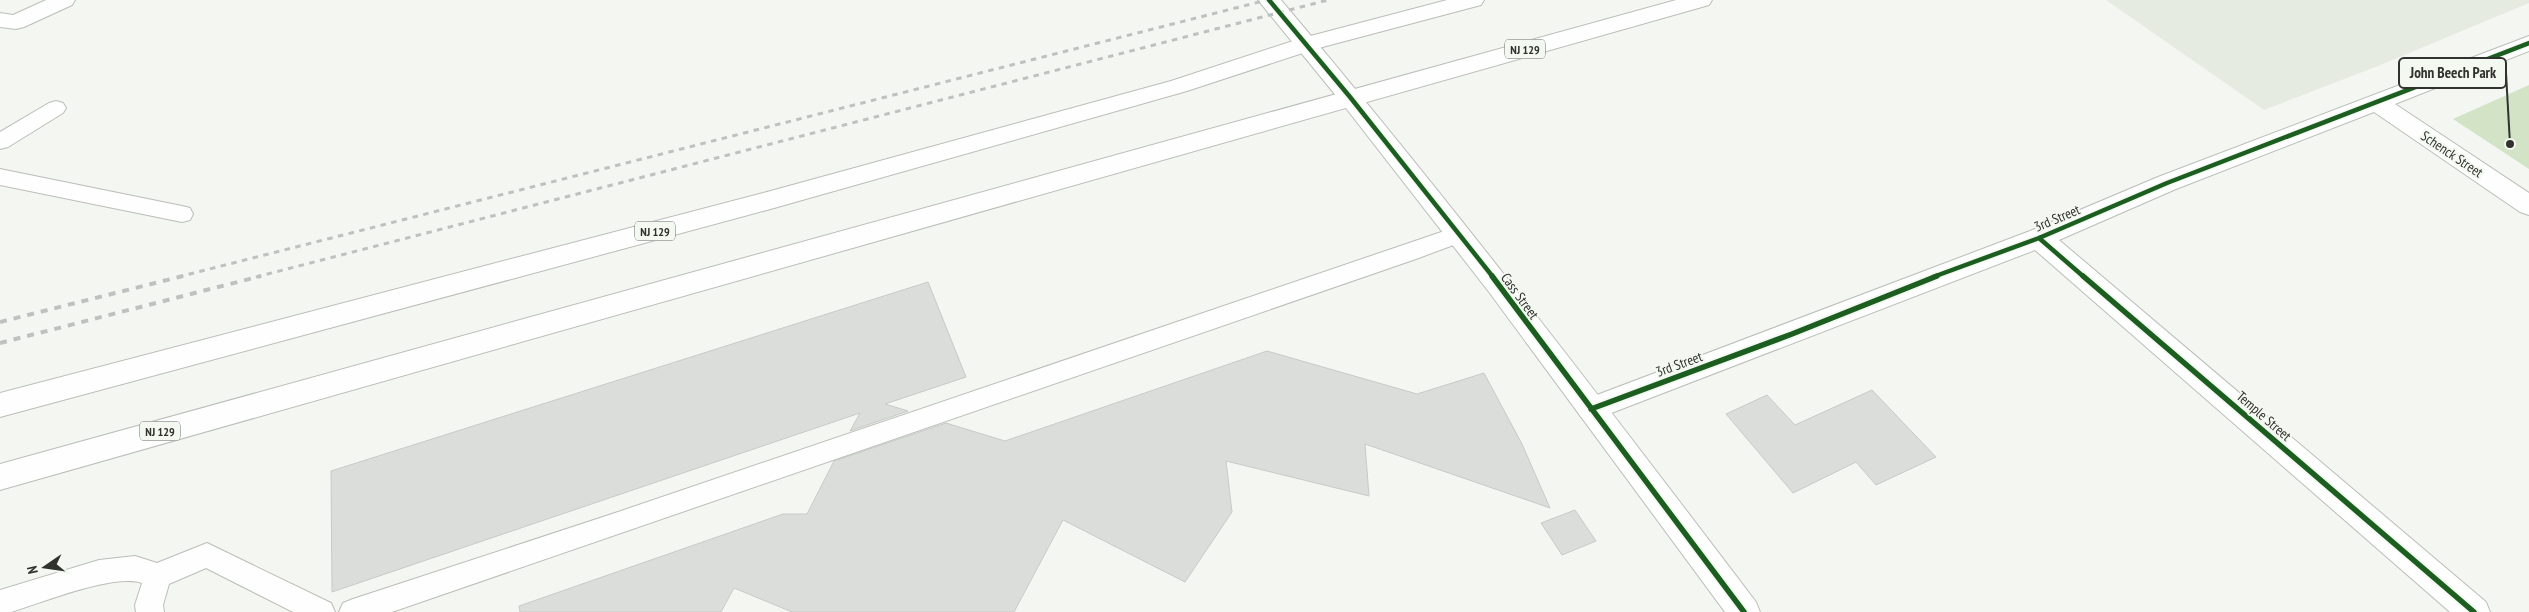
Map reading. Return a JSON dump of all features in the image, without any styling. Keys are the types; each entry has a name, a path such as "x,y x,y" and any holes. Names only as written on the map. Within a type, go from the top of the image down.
{"main road":[{"path":"8,21 64,0"},
{"name":"Cass Street","path":"1269,0 1307,44 1459,234 1744,612"},
{"name":"NJ 129","path":"0,405 758,204 1179,86 1307,44 1472,0"},
{"name":"NJ 129","path":"0,477 1701,0"},
{"name":"3rd Street","path":"1591,409 1792,334 1910,285 2039,238 2167,183 2529,43"},
{"name":"Schenck Street","path":"2376,102 2529,206"},
{"name":"Temple Street","path":"2039,238 2474,612"}],"lane":[{"path":"0,142 56,108"},
{"path":"0,177 182,214"},
{"path":"353,612 475,573 1186,327 1401,256 1459,234"},
{"path":"0,603 99,572 135,568 158,576 207,555 321,612"},
{"path":"150,612 149,605 158,576"}],"shaded area":[{"path":"2106,0 2529,0 2529,3 2378,66 2264,110"}],"green space":[{"path":"2529,85 2529,169 2453,119"}],"building":[{"path":"928,282 966,377 885,404 908,411 850,431 860,413 332,592 331,471"},
{"path":"1267,351 1417,394 1484,373 1522,444 1550,508 1365,444 1369,496 1226,461 1232,512 1185,582 1063,520 1014,612 792,612 734,588 721,612 520,612 519,606 783,514 807,514 834,461 946,423 1005,441"},
{"path":"1872,390 1936,457 1876,485 1856,462 1793,493 1726,414 1767,395 1795,425"},
{"path":"1575,510 1596,541 1562,555 1541,523"}],"railway":[{"path":"178,277 1267,0"},
{"path":"256,277 1328,0"},
{"path":"0,322 183,276"},
{"path":"0,343 261,276"}],"cycle path":[{"path":"1269,0 1350,97 1499,285 1744,612"},
{"path":"1591,409 1792,334 1911,285 2039,238 2167,183 2529,43"},
{"path":"2039,238 2474,612"}],"place":[{"name":"John Beech Park","path":"2510,144"}]}
